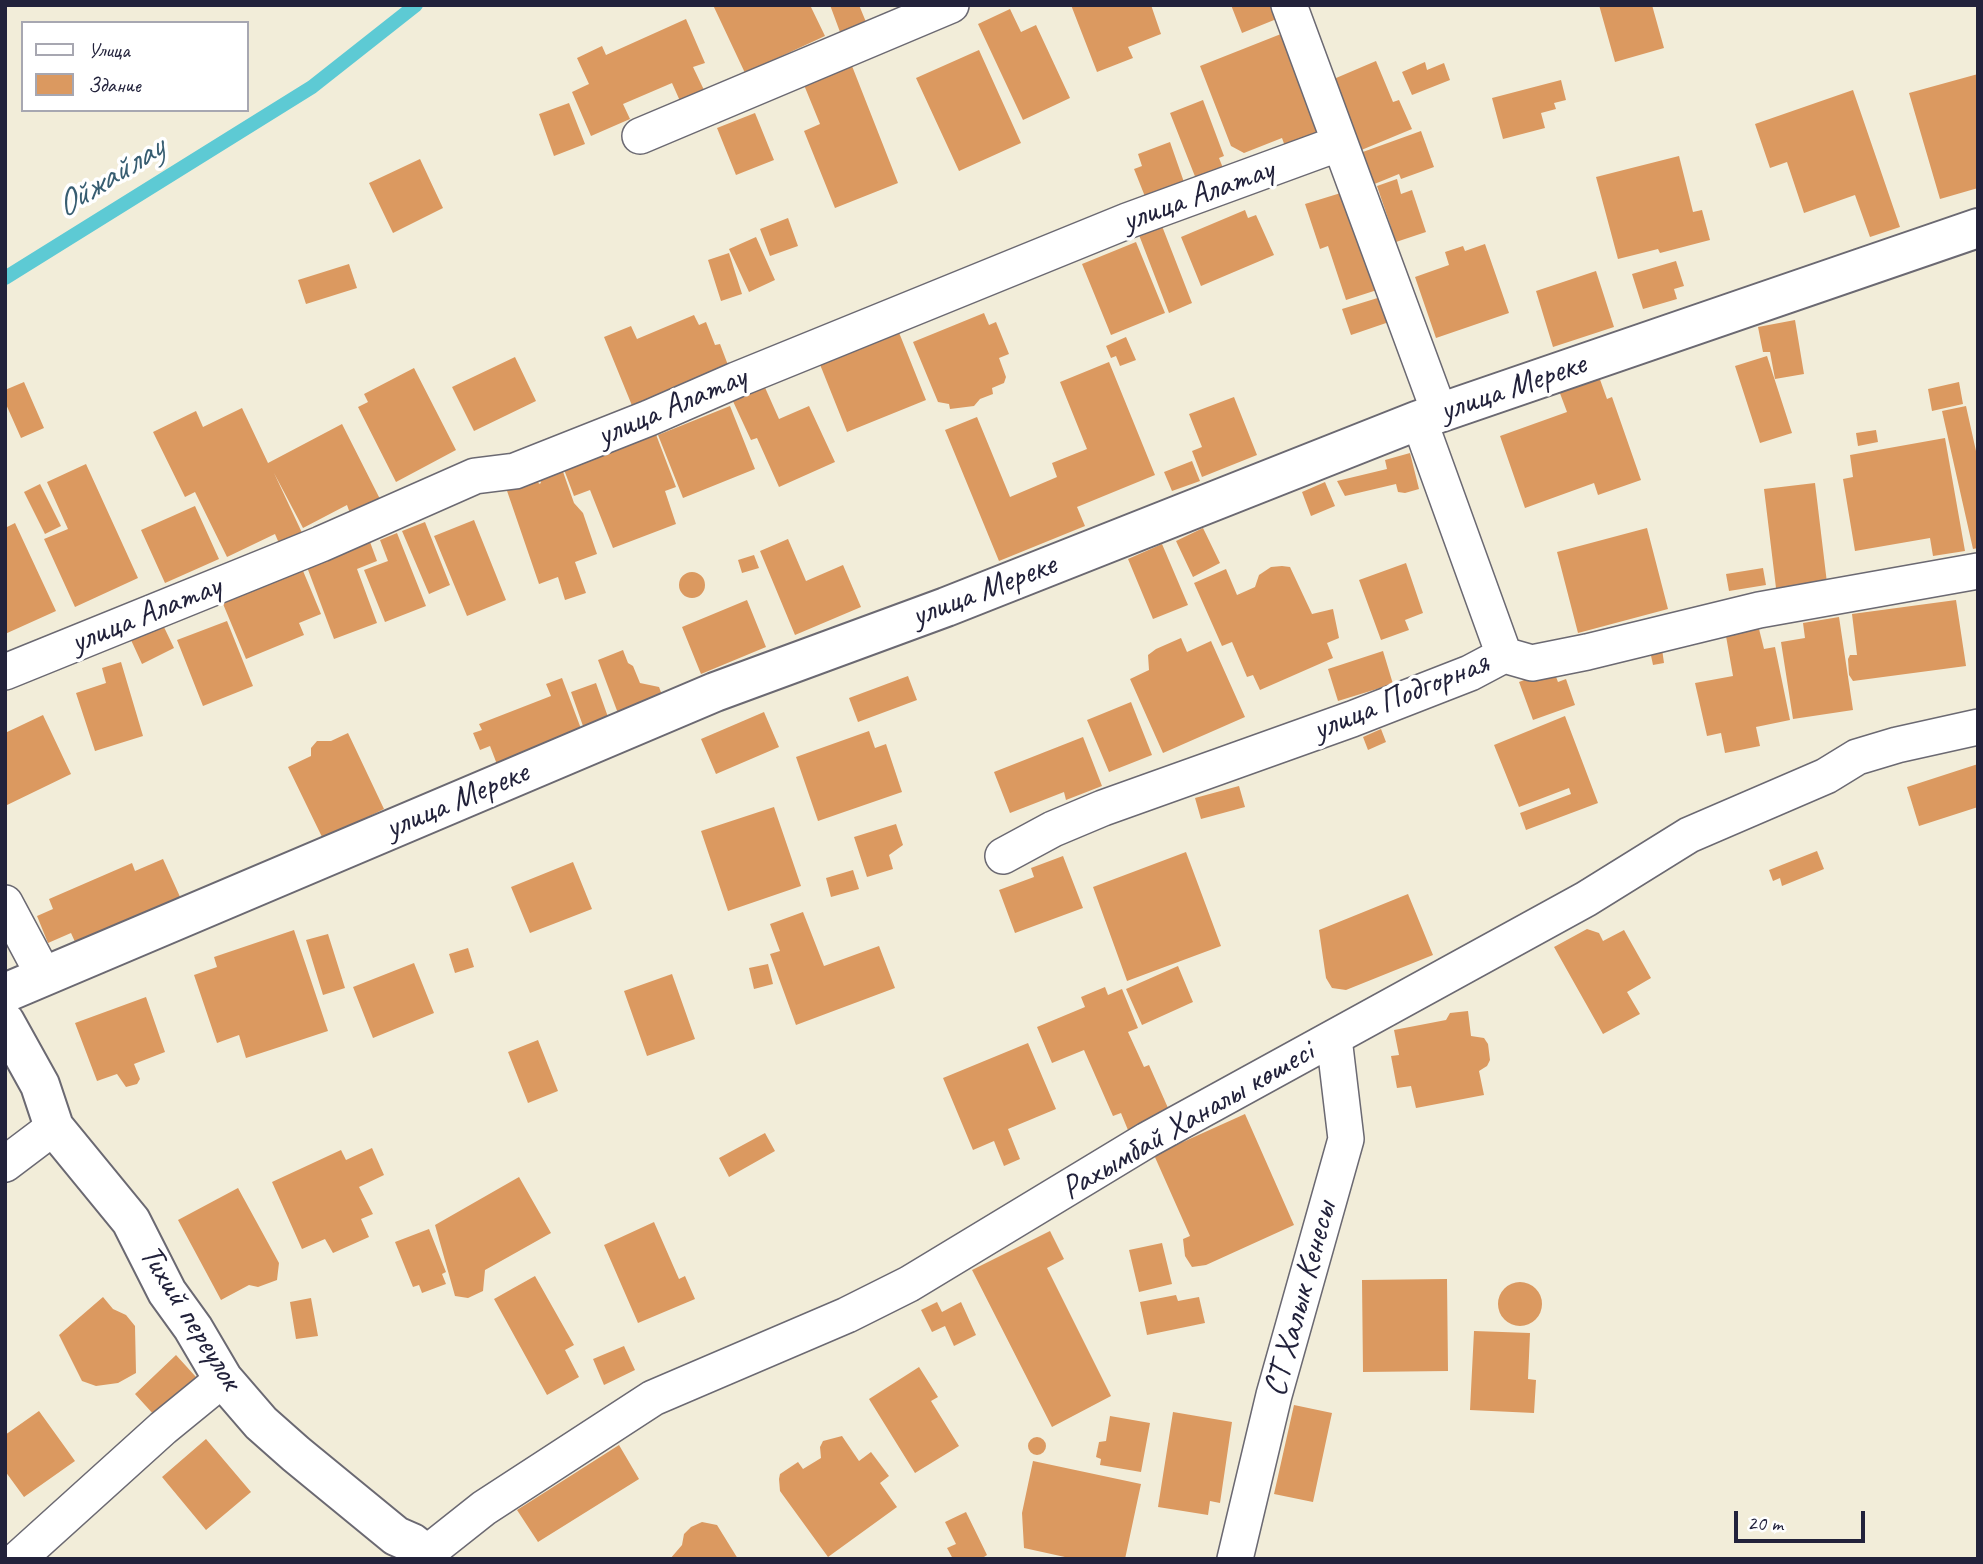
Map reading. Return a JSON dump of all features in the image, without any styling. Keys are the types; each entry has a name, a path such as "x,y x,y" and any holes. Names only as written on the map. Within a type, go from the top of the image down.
{"street":[{"path":"640,136 951,5"},
{"path":"1289,5 1340,143 1504,655"},
{"name":"улица Алатау","path":"5,672 321,544 475,476 515,471 1127,221 1340,143"},
{"name":"улица Мереке","path":"5,993 715,692 946,607 1429,417 1978,228"},
{"name":"улица Подгорная","path":"1003,856 1053,829 1102,808 1364,715 1470,673 1504,655 1532,663 1759,610 1978,570"},
{"name":"Рахымбай Ханалы көшесі","path":"428,1557 484,1508 653,1398 847,1315 909,1284 1147,1140 1586,899 1689,835 1826,776 1857,757 1978,727"},
{"path":"5,903 44,976"},
{"name":"Тихий переулок","path":"5,1022 40,1085 54,1127 131,1221 167,1292 193,1328 223,1379 261,1423 296,1454 396,1536 412,1543 428,1557"},
{"name":"СТ Халык Кенесы","path":"1235,1559 1274,1395 1346,1139 1334,1038"},
{"path":"5,1164 54,1127"},
{"path":"18,1559 163,1428 223,1379"}],"building":[{"path":"713,5 810,5 825,36 745,73"},
{"path":"830,5 859,5 866,22 840,32"},
{"path":"1071,5 1151,5 1161,34 1128,47 1133,58 1097,72"},
{"path":"1231,5 1274,5 1279,18 1242,33"},
{"path":"1599,5 1652,5 1664,48 1615,62"},
{"path":"1010,9 1021,32 1036,25 1070,98 1023,120 978,24"},
{"path":"686,19 705,63 693,67 704,90 680,101 672,83 623,104 630,119 591,136 572,92 589,84 577,58 602,46 606,55"},
{"path":"1286,32 1327,136 1287,152 1282,138 1244,153 1231,146 1200,66"},
{"path":"979,50 1021,143 959,171 916,78"},
{"path":"1376,61 1393,102 1399,100 1412,129 1359,151 1329,81"},
{"path":"1425,62 1427,70 1444,63 1450,80 1412,95 1402,72"},
{"path":"852,66 898,183 835,208 804,131 820,124 804,85"},
{"path":"1978,74 1978,188 1940,199 1909,93"},
{"path":"1561,80 1566,100 1554,103 1556,109 1541,113 1545,128 1503,139 1492,98"},
{"path":"1853,90 1900,227 1870,237 1855,195 1804,213 1787,162 1770,168 1755,124"},
{"path":"1203,100 1224,156 1219,158 1223,168 1196,179 1170,113"},
{"path":"569,103 585,144 554,156 539,114"},
{"path":"755,113 774,160 736,175 717,128"},
{"path":"1421,131 1434,167 1401,179 1399,174 1372,185 1360,153"},
{"path":"1170,142 1185,185 1146,199 1134,169 1142,166 1138,154"},
{"path":"1679,156 1693,212 1702,210 1710,240 1660,253 1658,249 1618,259 1596,177"},
{"path":"420,159 443,208 393,233 369,183"},
{"path":"1397,179 1401,194 1412,190 1426,232 1396,242 1377,186"},
{"path":"1344,192 1377,290 1346,300 1328,246 1320,249 1305,204"},
{"path":"1245,210 1248,218 1256,215 1274,255 1201,286 1181,237"},
{"path":"788,218 798,246 770,256 760,229"},
{"path":"1162,226 1192,303 1169,313 1139,235"},
{"path":"756,237 775,280 749,292 729,249"},
{"path":"1136,242 1165,313 1111,335 1082,264"},
{"path":"1485,244 1509,313 1436,338 1415,277 1449,265 1445,252 1463,246 1465,251"},
{"path":"729,253 742,294 721,301 708,260"},
{"path":"1676,261 1684,286 1674,289 1677,299 1643,309 1632,274"},
{"path":"349,264 357,288 306,304 298,280"},
{"path":"1596,271 1614,327 1553,347 1536,291"},
{"path":"1384,296 1392,321 1351,335 1342,309"},
{"path":"984,313 989,325 996,322 1009,354 999,358 1006,377 1004,383 992,388 993,394 980,399 974,406 950,409 949,404 938,402 913,342"},
{"path":"694,315 699,325 706,322 715,345 720,344 731,373 633,408 604,337 631,326 637,339"},
{"path":"1795,320 1804,374 1775,379 1770,352 1763,352 1758,327"},
{"path":"898,330 926,400 847,432 819,362"},
{"path":"1126,337 1136,360 1120,366 1116,356 1111,358 1106,346"},
{"path":"1767,356 1792,433 1760,443 1735,366"},
{"path":"515,357 536,401 474,431 452,387"},
{"path":"1109,362 1155,475 1077,507 1085,526 999,561 945,430 977,417 1010,497 1057,477 1052,463 1087,449 1060,382"},
{"path":"414,368 456,450 396,482 358,407 368,402 364,394"},
{"path":"1598,374 1607,399 1612,397 1641,480 1598,495 1594,483 1525,508 1500,436 1567,412 1558,388"},
{"path":"24,382 44,428 21,438 5,402 5,390"},
{"path":"1959,382 1963,404 1932,411 1928,389"},
{"path":"763,383 779,419 809,406 835,462 779,487 757,438 751,440 731,397"},
{"path":"1234,397 1257,455 1202,477 1192,451 1202,447 1189,414"},
{"path":"730,406 755,469 683,498 658,435"},
{"path":"1966,406 1978,460 1978,548 1973,549 1942,411"},
{"path":"242,408 268,463 342,424 381,501 351,516 347,505 303,528 274,473 304,537 281,548 275,534 227,557 195,492 185,497 153,432 196,411 203,427"},
{"path":"652,424 676,487 665,491 676,524 613,548 590,490 574,496 560,459"},
{"path":"1876,430 1878,442 1858,446 1856,433"},
{"path":"1945,438 1965,551 1933,556 1930,538 1855,551 1843,479 1853,477 1850,455"},
{"path":"1410,453 1419,489 1398,492 1396,484 1345,496 1337,481 1387,469 1385,460"},
{"path":"1192,461 1200,481 1172,491 1164,472"},
{"path":"86,464 138,578 75,607 44,539 68,529 47,482"},
{"path":"561,466 574,503 583,513 597,554 575,562 586,593 565,600 558,577 539,584 505,485 536,474 539,484 538,474"},
{"path":"1325,482 1335,506 1311,516 1302,492"},
{"path":"1815,483 1827,583 1776,588 1764,489"},
{"path":"40,484 61,526 45,534 24,492"},
{"path":"195,506 219,559 165,583 141,530"},
{"path":"474,520 506,600 467,616 434,536"},
{"path":"425,522 450,585 429,594 402,531"},
{"path":"15,523 56,611 5,634 5,528"},
{"path":"1203,528 1220,563 1193,577 1176,541"},
{"path":"1647,528 1668,609 1578,633 1557,552"},
{"path":"397,533 426,606 385,622 364,570 388,561 380,540"},
{"path":"788,539 806,581 843,565 861,607 795,635 760,551"},
{"path":"370,542 377,561 357,569 377,623 334,639 307,567"},
{"path":"1162,544 1188,605 1153,619 1128,559"},
{"path":"754,555 759,568 742,573 738,560"},
{"path":"1406,563 1423,613 1405,620 1409,630 1381,640 1359,580"},
{"path":"301,566 321,614 299,623 304,635 246,659 221,599"},
{"path":"1271,567 1290,567 1312,614 1333,609 1339,638 1327,643 1333,658 1260,690 1253,675 1247,677 1232,642 1222,646 1194,583 1226,569 1237,595 1255,587 1259,575"},
{"path":"1763,568 1766,585 1729,591 1726,574"},
{"path":"692,572 701,576 705,585 701,594 692,598 683,594 679,585 683,576"},
{"path":"747,600 766,647 701,674 682,627"},
{"path":"1956,600 1966,666 1853,681 1849,675 1848,659 1850,655 1857,655 1852,614"},
{"path":"1839,617 1853,710 1793,719 1781,642 1805,638 1803,623"},
{"path":"227,621 253,686 203,706 177,640"},
{"path":"163,625 174,648 142,664 131,640"},
{"path":"1759,629 1764,649 1775,647 1790,720 1756,727 1760,746 1725,753 1721,733 1707,736 1695,683 1733,676 1726,636"},
{"path":"1181,638 1187,652 1211,641 1245,717 1163,753 1130,679 1149,670 1148,655"},
{"path":"1662,649 1664,663 1653,665 1650,651"},
{"path":"623,650 640,683 659,687 664,700 619,716 598,660"},
{"path":"1383,651 1393,684 1338,701 1328,669"},
{"path":"121,662 143,736 95,751 76,693 106,683 102,668"},
{"path":"1553,669 1558,682 1566,679 1575,705 1533,720 1519,682"},
{"path":"908,676 917,700 858,722 849,698"},
{"path":"562,678 583,734 498,767 490,746 480,750 473,733 482,730 479,724 551,696 546,684"},
{"path":"596,683 608,717 583,726 571,692"},
{"path":"1131,702 1152,755 1109,772 1087,720"},
{"path":"764,712 779,747 716,774 701,739"},
{"path":"43,715 71,774 5,806 5,733"},
{"path":"1565,716 1598,803 1526,830 1520,813 1571,794 1569,788 1519,807 1494,745"},
{"path":"1381,729 1386,742 1368,750 1363,737"},
{"path":"869,731 875,748 886,744 902,792 818,821 796,757"},
{"path":"348,733 384,809 323,839 288,767 311,756 311,748 317,741 331,741"},
{"path":"1083,737 1102,786 1066,800 1064,792 1010,813 994,772"},
{"path":"1978,764 1978,807 1919,826 1907,787"},
{"path":"1239,786 1245,807 1201,819 1195,798"},
{"path":"774,807 801,886 728,911 701,831"},
{"path":"896,824 903,845 889,855 893,869 867,877 854,837"},
{"path":"1817,851 1824,869 1782,886 1780,878 1773,881 1769,870"},
{"path":"1186,852 1221,946 1127,981 1093,887"},
{"path":"1063,856 1083,908 1015,933 999,890 1034,877 1031,868"},
{"path":"163,859 181,899 76,944 71,933 48,943 37,916 53,909 49,899 132,863 135,871"},
{"path":"573,862 592,909 530,933 511,887"},
{"path":"853,870 859,889 831,897 826,878"},
{"path":"1408,894 1433,955 1346,990 1332,988 1326,978 1319,930"},
{"path":"803,912 824,966 879,946 895,988 796,1025 770,954 780,951 770,924"},
{"path":"1587,929 1599,933 1603,941 1624,930 1651,978 1627,992 1640,1014 1603,1034 1554,947"},
{"path":"294,930 328,1031 246,1058 239,1035 217,1043 194,975 217,967 214,957"},
{"path":"328,934 345,988 323,995 306,940"},
{"path":"468,948 474,967 455,973 449,954"},
{"path":"414,963 434,1013 373,1038 353,987"},
{"path":"768,964 773,984 754,989 749,968"},
{"path":"1178,966 1193,1002 1142,1025 1126,989"},
{"path":"672,974 695,1039 647,1056 624,991"},
{"path":"1105,987 1108,995 1122,989 1138,1028 1128,1032 1144,1067 1149,1065 1172,1117 1130,1135 1121,1113 1113,1116 1084,1050 1052,1063 1037,1027 1085,1007 1081,997"},
{"path":"146,997 165,1052 134,1064 140,1079 137,1084 126,1087 117,1074 97,1081 75,1023"},
{"path":"1468,1011 1471,1036 1484,1038 1488,1044 1490,1060 1487,1066 1479,1071 1484,1095 1416,1108 1411,1086 1397,1088 1391,1056 1399,1055 1394,1030 1446,1020 1450,1013"},
{"path":"538,1040 558,1091 528,1103 508,1052"},
{"path":"1028,1043 1056,1109 1008,1129 1020,1159 1004,1166 994,1141 973,1150 943,1078"},
{"path":"1245,1114 1294,1225 1206,1265 1192,1267 1185,1256 1183,1239 1190,1236 1154,1155"},
{"path":"765,1133 775,1151 729,1177 719,1158"},
{"path":"372,1148 384,1175 359,1187 373,1214 361,1219 369,1237 333,1253 325,1239 302,1249 272,1182 341,1150 346,1160"},
{"path":"519,1177 551,1233 485,1270 483,1291 468,1298 455,1296 435,1225"},
{"path":"238,1188 279,1263 277,1280 258,1287 249,1285 221,1300 178,1220"},
{"path":"654,1222 679,1279 685,1276 695,1299 638,1323 604,1245"},
{"path":"429,1229 446,1272 442,1274 446,1284 422,1293 419,1285 413,1287 395,1242"},
{"path":"1050,1231 1064,1259 1047,1268 1111,1396 1052,1427 972,1270"},
{"path":"1162,1243 1172,1284 1139,1292 1129,1250"},
{"path":"535,1276 574,1345 565,1350 579,1377 547,1395 494,1299"},
{"path":"1447,1279 1448,1371 1363,1372 1362,1280"},
{"path":"1520,1282 1535,1289 1542,1304 1535,1319 1520,1326 1505,1319 1498,1304 1505,1289"},
{"path":"1176,1295 1178,1301 1199,1297 1205,1323 1147,1335 1140,1302"},
{"path":"103,1297 113,1309 126,1315 135,1326 136,1373 118,1383 96,1386 82,1381 59,1335"},
{"path":"311,1298 318,1336 296,1339 290,1302"},
{"path":"937,1302 942,1312 961,1302 976,1335 954,1346 945,1326 932,1332 921,1310"},
{"path":"1474,1331 1530,1333 1528,1379 1536,1380 1534,1413 1470,1410"},
{"path":"624,1346 635,1370 604,1385 593,1359"},
{"path":"176,1355 196,1377 155,1416 135,1394"},
{"path":"919,1367 938,1397 931,1401 959,1446 915,1473 869,1399"},
{"path":"1294,1405 1332,1413 1313,1502 1274,1494"},
{"path":"39,1411 75,1461 24,1497 5,1471 5,1435"},
{"path":"1173,1412 1232,1422 1220,1503 1210,1501 1208,1515 1158,1507"},
{"path":"1110,1416 1150,1423 1141,1472 1100,1465 1101,1459 1096,1457 1099,1442 1106,1441"},
{"path":"842,1436 859,1461 871,1452 889,1476 880,1483 897,1507 828,1557 780,1491 779,1479 780,1474 798,1462 803,1469 821,1458 820,1447 823,1441"},
{"path":"1037,1437 1043,1440 1046,1446 1043,1452 1037,1455 1031,1452 1028,1446 1031,1440"},
{"path":"206,1439 251,1492 206,1530 162,1477"},
{"path":"619,1445 639,1479 538,1542 517,1510"},
{"path":"1033,1461 1141,1484 1125,1559 1074,1559 1024,1548 1022,1513"},
{"path":"966,1512 987,1555 981,1559 953,1559 947,1548 956,1544 945,1522"},
{"path":"702,1522 717,1525 738,1559 670,1559 682,1545 684,1534"}],"waterway":[{"name":"Ойжайлау","path":"5,278 312,87 416,5"}]}
